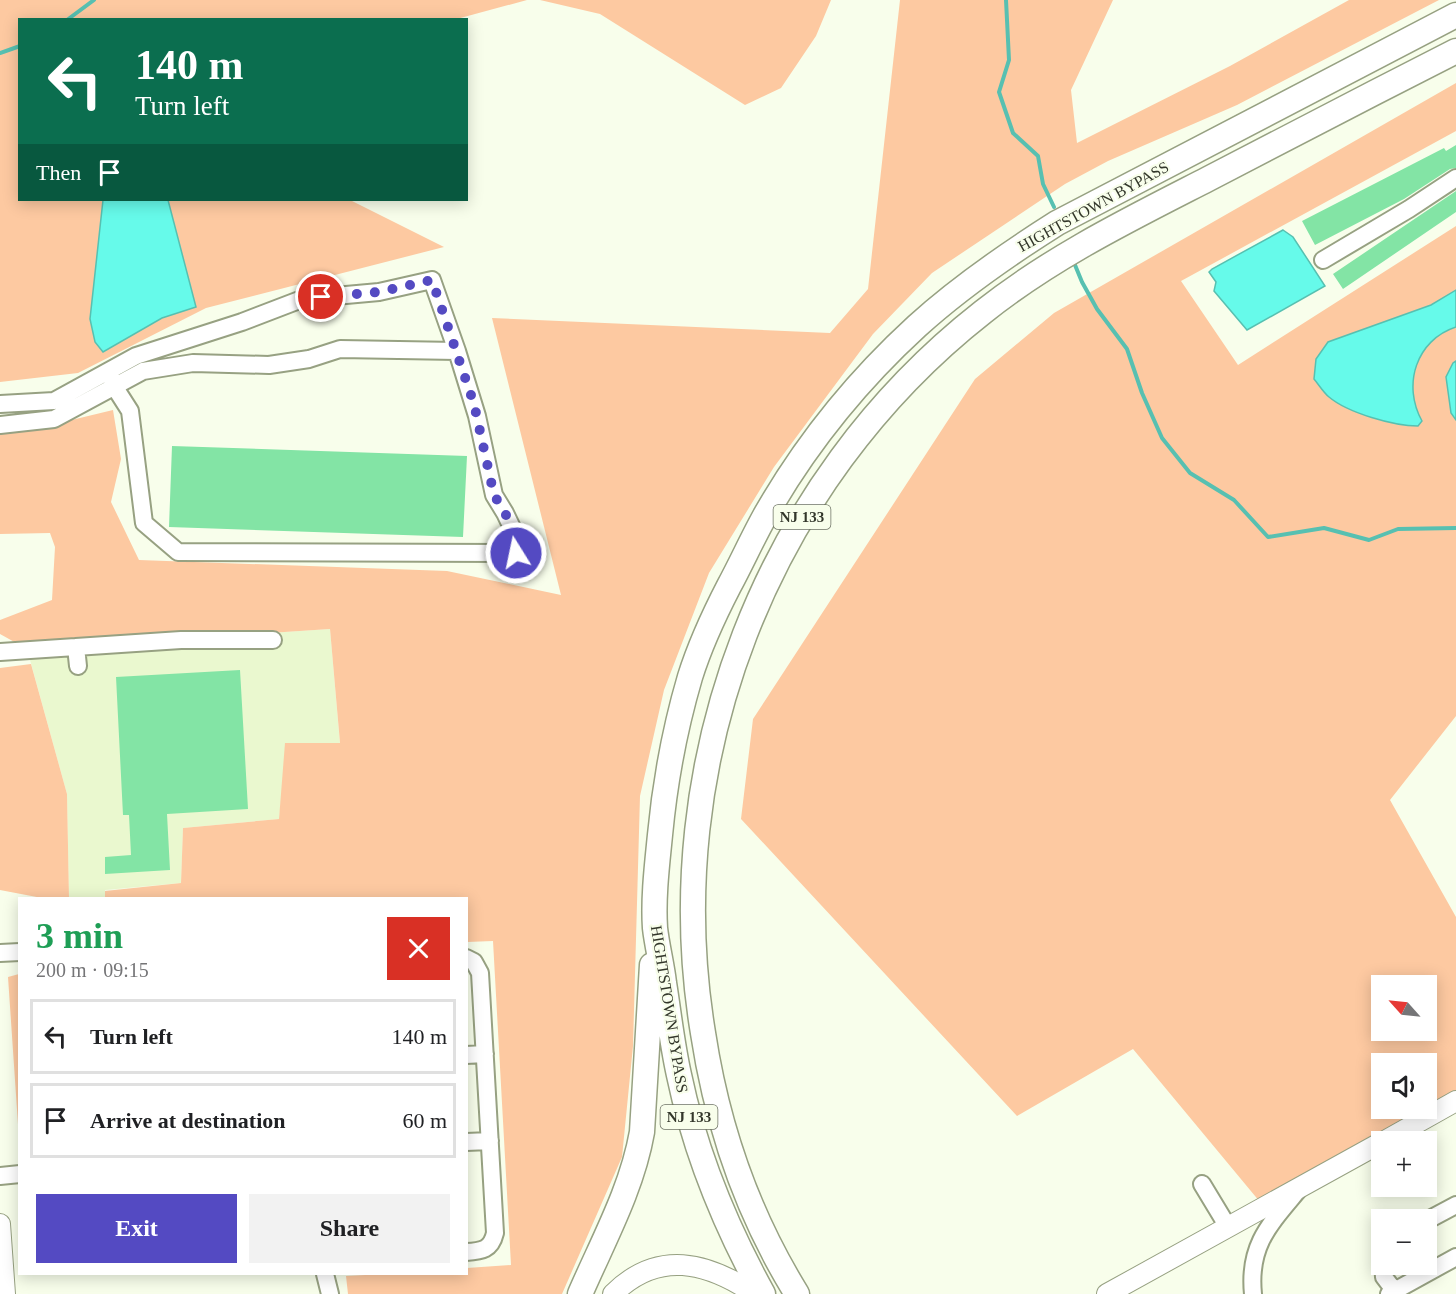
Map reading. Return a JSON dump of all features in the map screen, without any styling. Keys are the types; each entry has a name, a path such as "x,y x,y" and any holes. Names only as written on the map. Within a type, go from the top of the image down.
{"highway":[{"name":"HIGHTSTOWN BYPASS","path":"763,1294 724,1218 688,1114 671,1035 655,927 657,862 663,807 676,734 690,676 710,624 767,512 797,465 856,389 918,325 1009,253 1057,223 1456,15"},
{"name":"HIGHTSTOWN BYPASS","path":"797,1294 763,1231 743,1184 715,1097 698,1008 692,906 698,813 715,723 743,635 788,539 834,468 879,410 950,339 1014,288 1084,243 1456,51"},
{"path":"580,1294 631,1180 637,1158 642,1132 655,927"}],"main road":[{"path":"1402,1131 1456,1101"},
{"path":"1107,1294 1371,1148"},
{"path":"0,1224 5,1294"},
{"path":"613,1294 639,1274 668,1265 683,1264 715,1271 755,1294"}],"street":[{"path":"1323,260 1456,178"},
{"path":"0,425 54,419 111,379 136,356 242,322 302,299 379,292 432,280 477,416 494,495 516,536 516,553 178,552 144,523 130,411 111,379"},
{"path":"0,404 54,401 111,379 143,370 192,363 269,365 309,359 340,349 457,351"},
{"path":"0,652 181,640 273,640"},
{"path":"76,647 78,666"},
{"path":"0,953 18,952"},
{"path":"468,959 474,962 480,973 495,1233 493,1243 483,1250 468,1252"},
{"path":"468,1055 485,1054"},
{"path":"468,1142 490,1141"},
{"path":"0,1176 18,1174"},
{"path":"1202,1185 1228,1227"},
{"path":"1253,1294 1254,1256 1269,1226 1301,1187"},
{"path":"1437,1215 1456,1205"},
{"path":"1384,1275 1393,1293 1456,1257"},
{"path":"325,1275 330,1294"}],"shaded area":[{"path":"0,0 527,0 460,18 18,18 18,201 352,201 444,247 206,308 78,373 0,382"},
{"path":"540,0 831,0 816,36 781,88 745,105 600,14"},
{"path":"900,0 1113,0 1071,90 1077,143 1230,66 1349,0 1439,0 1237,105 1108,161 1065,184 932,273 873,334 774,467 709,573 664,690 640,796 633,1046 622,1157 562,1294 348,1294 346,1276 468,1275 468,1268 511,1265 493,941 468,942 468,897 105,897 105,891 181,883 183,828 279,819 285,743 340,743 330,629 27,649 0,634 0,620 52,600 55,547 50,533 0,534 0,434 26,431 113,410 121,459 111,502 139,560 447,571 561,595 492,318 830,333 868,289"},
{"path":"1456,83 1456,131 1181,281 1238,365 1456,226 1456,716 1390,800 1456,917 1456,1107 1437,1116 1437,1053 1371,1053 1371,1119 1431,1119 1406,1131 1371,1131 1371,1148 1260,1202 1133,1049 1017,1116 741,819 753,719 975,379 1054,313"},
{"path":"330,629 340,744 282,792 279,819 183,828 181,883 105,890 105,897 69,897 67,794 27,649"},
{"path":"31,664 67,794 69,897 37,897 0,890 0,668"},
{"path":"18,974 18,1124 8,977"}],"water":[{"path":"103,201 168,201 196,307 162,318 103,352 95,342 90,319"},
{"path":"1283,230 1293,237 1325,286 1247,330 1214,291 1216,282 1209,272"},
{"path":"1456,290 1456,327 1442,333 1431,342 1416,365 1413,393 1422,421 1418,426 1384,421 1359,413 1329,397 1314,379 1316,359 1328,342 1431,305"},
{"path":"1456,361 1456,420 1451,413 1446,377"}],"building":[{"path":"1456,145 1456,168 1450,169 1404,199 1315,245 1302,221 1444,148 1446,151"},
{"path":"1456,191 1456,212 1343,289 1333,274"},
{"path":"172,446 467,456 463,537 169,527"},
{"path":"240,670 248,809 167,814 170,870 105,874 105,857 131,855 129,815 123,815 116,677"}],"waterway":[{"path":"70,18 94,0"},
{"path":"1006,0 1009,60 999,92 1013,133 1038,156 1043,184 1054,207"},
{"path":"0,53 18,47"},
{"path":"1075,265 1097,309 1127,349 1142,393 1162,438 1190,473 1234,500 1268,537 1324,528 1369,540 1398,529 1456,528"}],"route":[{"path":"321,297 379,292 432,280 474,404 482,432 494,495 516,536 516,553"}]}
